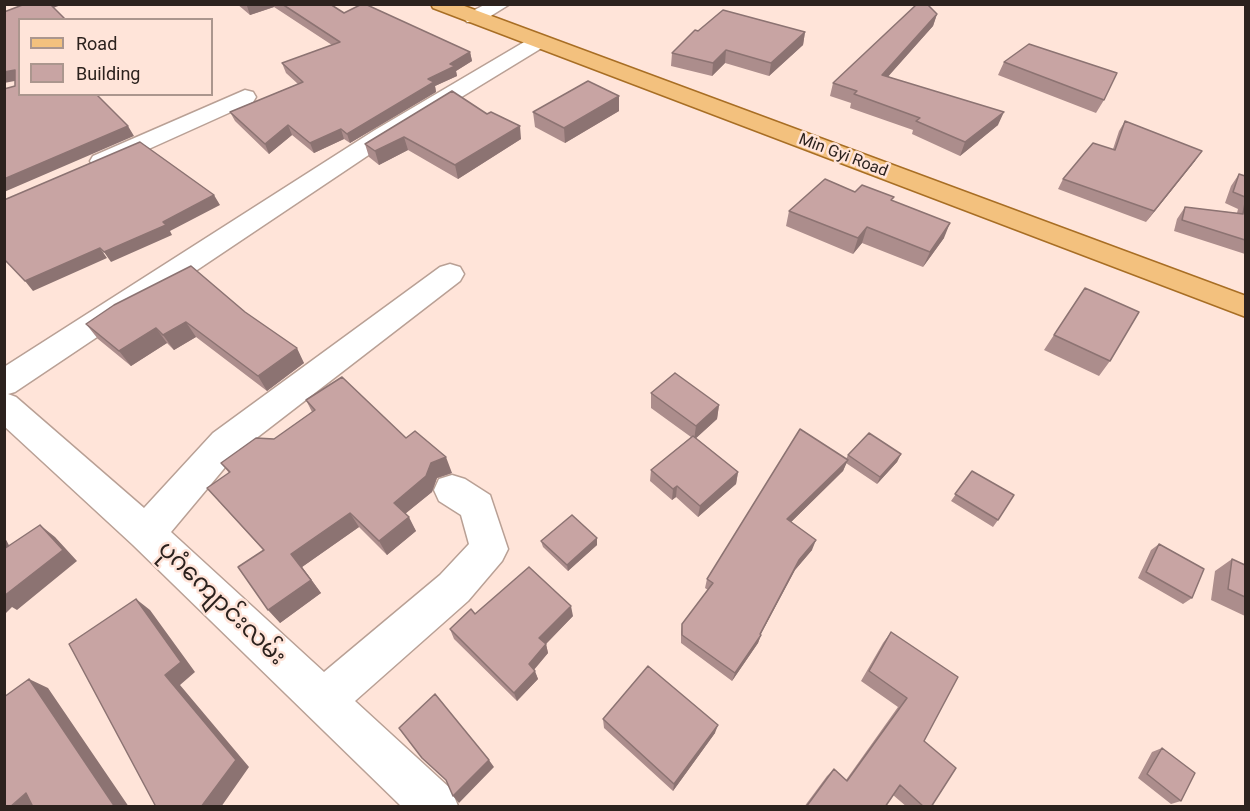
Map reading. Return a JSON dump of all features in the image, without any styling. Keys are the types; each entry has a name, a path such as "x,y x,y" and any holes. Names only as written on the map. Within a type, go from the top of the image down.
{"main road":[{"name":"Min Gyi Road","path":"440,4 1245,307"}],"street":[{"path":"474,18 501,4"},
{"path":"4,382 383,135 538,42"},
{"path":"78,172 245,97"},
{"path":"146,533 225,443 450,274"},
{"name":"ပုဂံကျောင်းလမ်း","path":"4,406 146,533 434,807"},
{"path":"323,701 454,588 489,549 477,506 452,490"}],"building":[{"path":"25,4 50,4 64,18 18,18 18,96 98,96 128,126 4,179 4,89 15,86 15,70 4,72 4,12"},
{"path":"282,4 330,4 344,13 365,4 470,52 450,64 455,66 428,79 434,82 347,134 341,129 310,143 288,125 265,144 230,112 303,82 282,63 340,42"},
{"path":"917,4 927,4 937,14 882,75 1004,112 965,142 916,121 920,118 854,94 857,91 833,83"},
{"path":"723,10 805,32 771,63 726,50 713,63 672,53 695,30 698,31"},
{"path":"1029,44 1117,73 1104,100 1004,62"},
{"path":"588,81 619,96 564,128 533,112"},
{"path":"452,91 487,114 491,112 520,126 455,165 404,137 375,151 365,144"},
{"path":"1125,121 1202,151 1154,211 1063,179 1093,143 1115,150"},
{"path":"140,142 214,195 163,222 166,225 104,252 100,248 25,281 4,259 4,200"},
{"path":"1239,174 1245,176 1245,197 1233,192"},
{"path":"825,179 855,192 862,185 894,197 891,200 950,223 930,252 867,227 858,238 789,211"},
{"path":"1245,203 1245,240 1182,220 1185,207 1243,214"},
{"path":"191,266 245,312 297,348 258,376 186,322 163,335 156,328 119,351 86,324 114,305"},
{"path":"1085,288 1139,312 1110,361 1054,335"},
{"path":"675,373 719,405 696,426 651,393"},
{"path":"342,377 406,438 415,431 446,457 431,463 426,476 394,503 409,517 379,541 350,513 291,554 311,580 268,610 238,567 264,550 207,488 230,472 221,463 256,438 274,439 315,410 306,400"},
{"path":"800,429 848,460 787,519 816,540 799,560 761,635 735,673 682,635 682,624 713,583 707,579"},
{"path":"869,433 901,454 880,477 848,455"},
{"path":"693,436 738,472 700,506 677,486 673,489 651,470"},
{"path":"972,471 1014,495 998,520 955,494"},
{"path":"572,515 597,538 567,565 541,541"},
{"path":"40,525 63,550 4,596 4,549"},
{"path":"1159,544 1204,569 1192,598 1146,572"},
{"path":"1232,559 1245,565 1245,597 1228,589"},
{"path":"529,567 571,606 539,638 546,644 529,664 535,671 514,693 450,629 471,609 475,614"},
{"path":"136,599 181,662 165,675 236,760 201,807 153,807 155,805 69,644"},
{"path":"891,632 958,677 924,741 956,768 931,807 924,807 900,785 885,807 806,807 834,769 847,781 907,698 869,671"},
{"path":"648,666 718,725 674,784 603,719"},
{"path":"29,679 115,807 33,807 26,793 10,807 4,807 4,697"},
{"path":"435,694 489,760 453,796 446,780 422,758 399,728"},
{"path":"1162,748 1195,773 1181,801 1147,774"}]}
